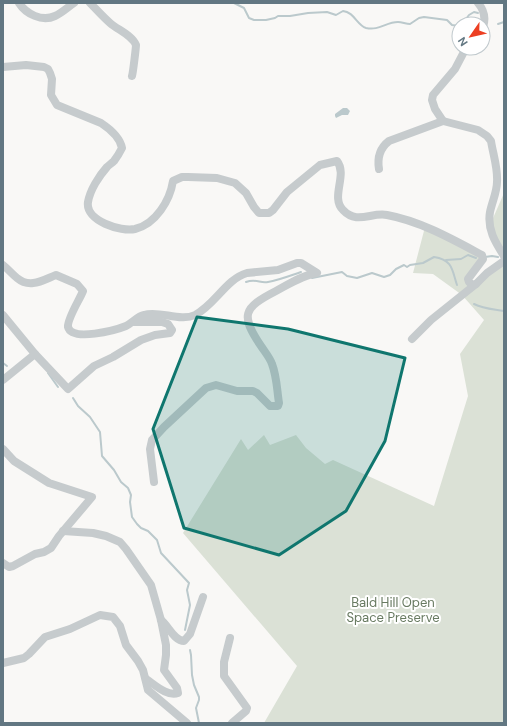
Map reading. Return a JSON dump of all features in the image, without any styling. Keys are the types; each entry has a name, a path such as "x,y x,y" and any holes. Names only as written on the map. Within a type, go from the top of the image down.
{"street":[{"path":"19,3 28,13 42,18 55,16 74,3"},
{"path":"90,3 109,22 133,41 136,46 133,62 134,71 132,76"},
{"path":"478,3 484,10 485,16"},
{"path":"443,121 435,109 432,100 433,95 455,69 462,56"},
{"path":"3,67 26,65 44,67 48,69 52,78 51,95 57,105 101,123 118,138 122,148 114,161 108,166 99,179 88,203 89,208 97,220 122,229 137,229 163,208 171,192 173,181 182,177 217,178 235,183 246,193 259,213 269,213 287,192 320,165 336,161 340,165 341,173 338,190 339,204 342,210 354,217 370,217 384,214 400,218 425,227 482,255 483,259 468,279 470,284 476,284"},
{"path":"379,169 378,162 380,152 384,145 389,141 443,121 478,130 487,136 491,141 498,180 497,190 490,212 490,225 494,240 504,256"},
{"path":"412,339 431,320 476,284 487,273 504,261"},
{"path":"3,265 17,278 28,283 38,283 56,274 81,287 83,291 68,322 68,328 74,333 79,334 100,333 113,330 134,322 145,314 189,317 196,314 230,284 248,272 278,270 297,263 301,263 317,272 300,278 262,298 252,306 248,314 247,321 250,329 272,364 279,403 278,406 270,406 253,391 237,392 219,385 206,388 152,440 150,449 154,482"},
{"path":"3,315 35,354 68,388 94,366 113,357 141,340 155,335 170,333 172,330 168,324 162,322 134,322"},
{"path":"3,380 35,354"},
{"path":"3,449 14,461 49,483 92,497 48,550 35,554 13,566 9,567 3,563"},
{"path":"63,531 93,533 113,538 120,542 151,585 161,620 166,655 164,670 178,691 176,694 168,693 146,679"},
{"path":"161,620 166,624 177,639 184,641 190,634 203,597"},
{"path":"3,663 24,658 45,637 70,629 100,615 107,615 113,617 117,621 126,645 143,670 148,690 187,723"},
{"path":"230,638 224,662 224,676 247,708 246,711 232,723"}],"highlighted area":[{"path":"197,317 288,329 405,358 385,441 346,511 279,555 184,528 153,429"}],"green space":[{"path":"504,193 504,256 490,225"},
{"name":"Bald Hill Open Space Preserve","path":"425,227 482,255 468,279 470,285 504,261 504,723 264,723 297,666 183,533 241,439 248,450 264,435 270,445 296,435 306,448 325,464 333,460 434,506 468,396 460,354 484,320 462,295 433,274 413,273"}],"shaded area":[{"path":"343,108 347,108 350,111 348,115 342,115 336,118 335,114"}],"waterway":[{"path":"234,3 244,8 249,18 254,20 266,20 278,16 308,13 327,12 336,15 343,11 353,16 366,28 371,29 394,22 410,24 419,18 424,17 447,20 451,24"},
{"path":"468,16 474,12 478,13"},
{"path":"498,24 504,22"},
{"path":"446,260 461,259 468,255 476,258"},
{"path":"312,278 342,272 347,276 357,278 372,273 384,277 390,275 396,269 404,265 407,267 410,265 423,263 434,257 440,258 451,266 457,285"},
{"path":"485,257 498,257"},
{"path":"246,282 268,282 301,272"},
{"path":"474,304 485,308 504,311"},
{"path":"3,363 7,366"},
{"path":"48,373 58,387"},
{"path":"73,398 78,406 90,417 100,432 102,456 114,470 121,482 128,488 131,495 130,502 132,517 141,528 148,531 157,540 161,553 189,583 187,590 190,605 185,630"},
{"path":"190,650 192,675 199,697 196,708 199,723"}]}
